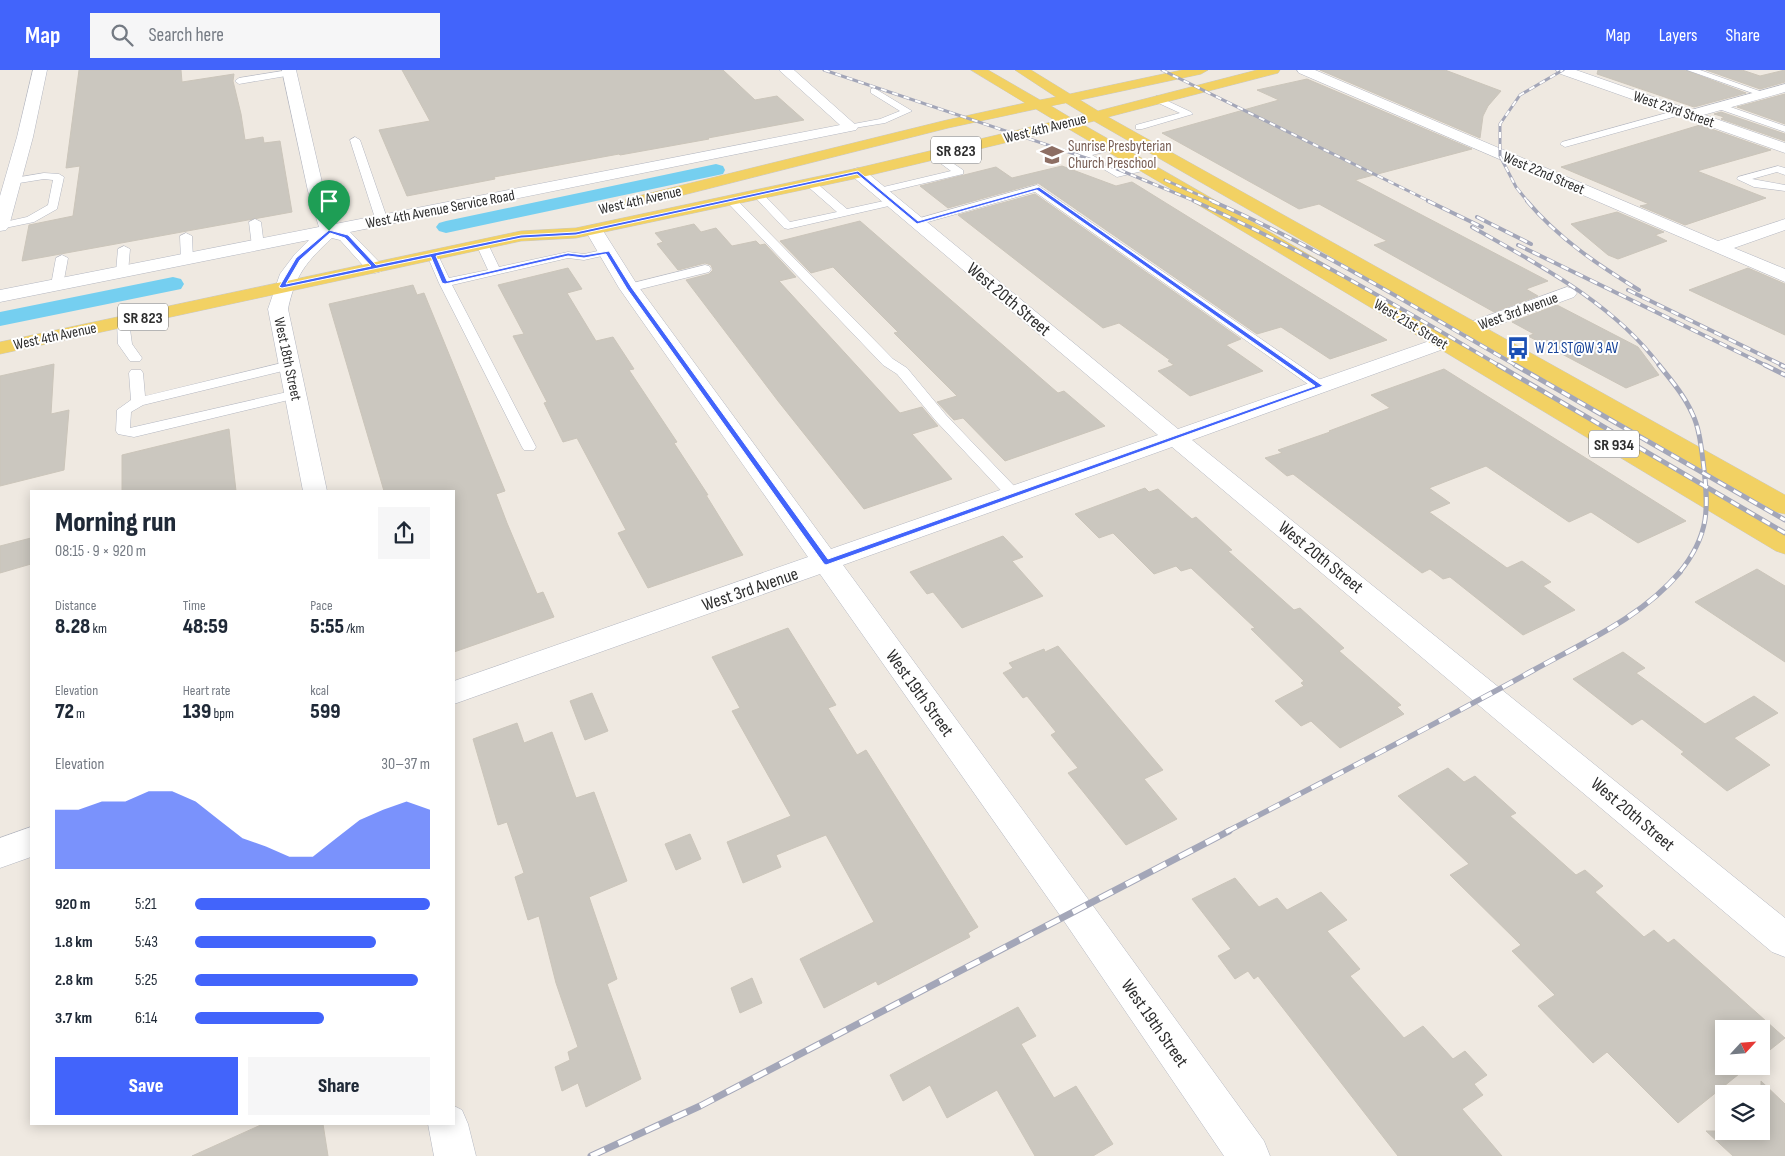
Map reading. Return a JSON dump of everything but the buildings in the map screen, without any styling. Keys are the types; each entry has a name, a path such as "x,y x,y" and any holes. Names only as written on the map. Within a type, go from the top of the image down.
{"main road":[{"name":"SR 934","path":"978,70 1036,104"},
{"name":"SR 934","path":"1022,70 1067,97"},
{"name":"West 4th Avenue","path":"615,206 910,132 1067,97 1201,70"},
{"name":"West 4th Avenue","path":"0,348 521,236 576,233 600,241 731,200 858,173 1070,122 1273,70"},
{"name":"West 21st Street","path":"1067,97 1469,329 1785,506"},
{"name":"West 21st Street","path":"1036,104 1147,167 1785,545"},
{"name":"West 4th Avenue","path":"521,236 566,218"}],"street":[{"path":"1,219 25,137 40,70"},
{"path":"786,70 851,127"},
{"name":"West 22nd Street","path":"1304,70 1785,276"},
{"name":"West 23rd Street","path":"1563,70 1785,148"},
{"path":"288,78 318,198 329,231 346,236 375,267"},
{"path":"1685,113 1785,88"},
{"name":"West 4th Avenue Service Road","path":"0,296 851,127"},
{"path":"8,140 25,137"},
{"name":"West 20th Street","path":"858,173 1175,438 1785,940"},
{"path":"1718,247 1785,224"},
{"name":"West 18th Street","path":"315,490 278,309 282,287 298,259 329,231"},
{"name":"West 19th Street","path":"600,241 629,288 1249,1156"},
{"name":"West 3rd Avenue","path":"1469,329 1567,293"},
{"name":"West 3rd Avenue","path":"455,693 1442,343"},
{"path":"0,853 30,842"},
{"path":"448,1125 455,1156"}],"lane":[{"path":"1691,70 1764,94"},
{"path":"239,81 288,78"},
{"path":"851,127 882,121 907,111 874,90"},
{"path":"1139,127 1188,114 1157,99"},
{"path":"1718,106 1785,129"},
{"path":"1565,144 1685,113"},
{"path":"356,140 382,221"},
{"path":"1113,147 1083,154 1117,174 1147,167"},
{"path":"757,194 788,226 845,213 886,196 959,172 936,154"},
{"path":"1785,172 1778,169 1742,179 1758,185 1785,188"},
{"path":"1,219 30,220 53,207 59,177 44,176 13,181"},
{"path":"810,183 845,213"},
{"path":"917,222 1038,188 1320,386"},
{"path":"731,200 888,362 902,371 941,418 1014,495"},
{"path":"255,222 258,246"},
{"path":"186,236 187,260"},
{"path":"445,283 568,255 584,257 600,241"},
{"path":"482,244 495,271"},
{"path":"122,272 124,249"},
{"path":"433,255 445,283 529,447"},
{"path":"57,285 62,258"},
{"path":"629,288 705,269"},
{"path":"123,322 125,344 135,358"},
{"path":"290,365 138,402 124,410 123,431 127,433 296,394"},
{"path":"136,374 138,402"}],"waterway":[{"path":"446,227 716,170"},
{"path":"0,319 173,284"}],"railway":[{"path":"824,70 1110,166 1197,202"},
{"path":"1162,70 1431,202"},
{"path":"1528,202 1516,187 1500,156 1500,124 1520,95 1563,70"},
{"path":"1165,180 1215,202"},
{"path":"1194,201 1311,259 1500,366"},
{"path":"1212,201 1329,258 1517,366"},
{"path":"1428,201 1482,227"},
{"path":"1527,201 1565,239 1639,290"},
{"path":"1477,217 1531,244"},
{"path":"1472,227 1549,271 1598,304 1641,343 1660,366"},
{"path":"1518,245 1767,366"},
{"path":"1628,290 1784,366"},
{"path":"1498,365 1706,487"},
{"path":"1515,365 1704,474"},
{"path":"1659,365 1689,406 1698,430 1704,474"},
{"path":"1781,365 1785,367"},
{"path":"1767,366 1785,375"},
{"path":"1704,474 1785,520"},
{"path":"1704,474 1706,487"},
{"path":"1679,573 1697,546 1702,533 1706,507 1706,487"},
{"path":"1706,487 1785,533"},
{"path":"1226,832 1418,732 1611,628 1648,603 1680,572"},
{"path":"591,1156 700,1106 1229,831"}],"place":[{"name":"Sunrise Presbyterian Church Preschool","path":"1052,155"},
{"name":"W 21 ST@W 3 AV","path":"1518,348"}],"route":[{"path":"858,173 917,222 1038,188 1320,386 826,562 629,288 607,252 584,257 568,255 445,283 433,255 282,287 298,259 329,231 346,236 375,267 521,236 576,233 858,173"}]}
